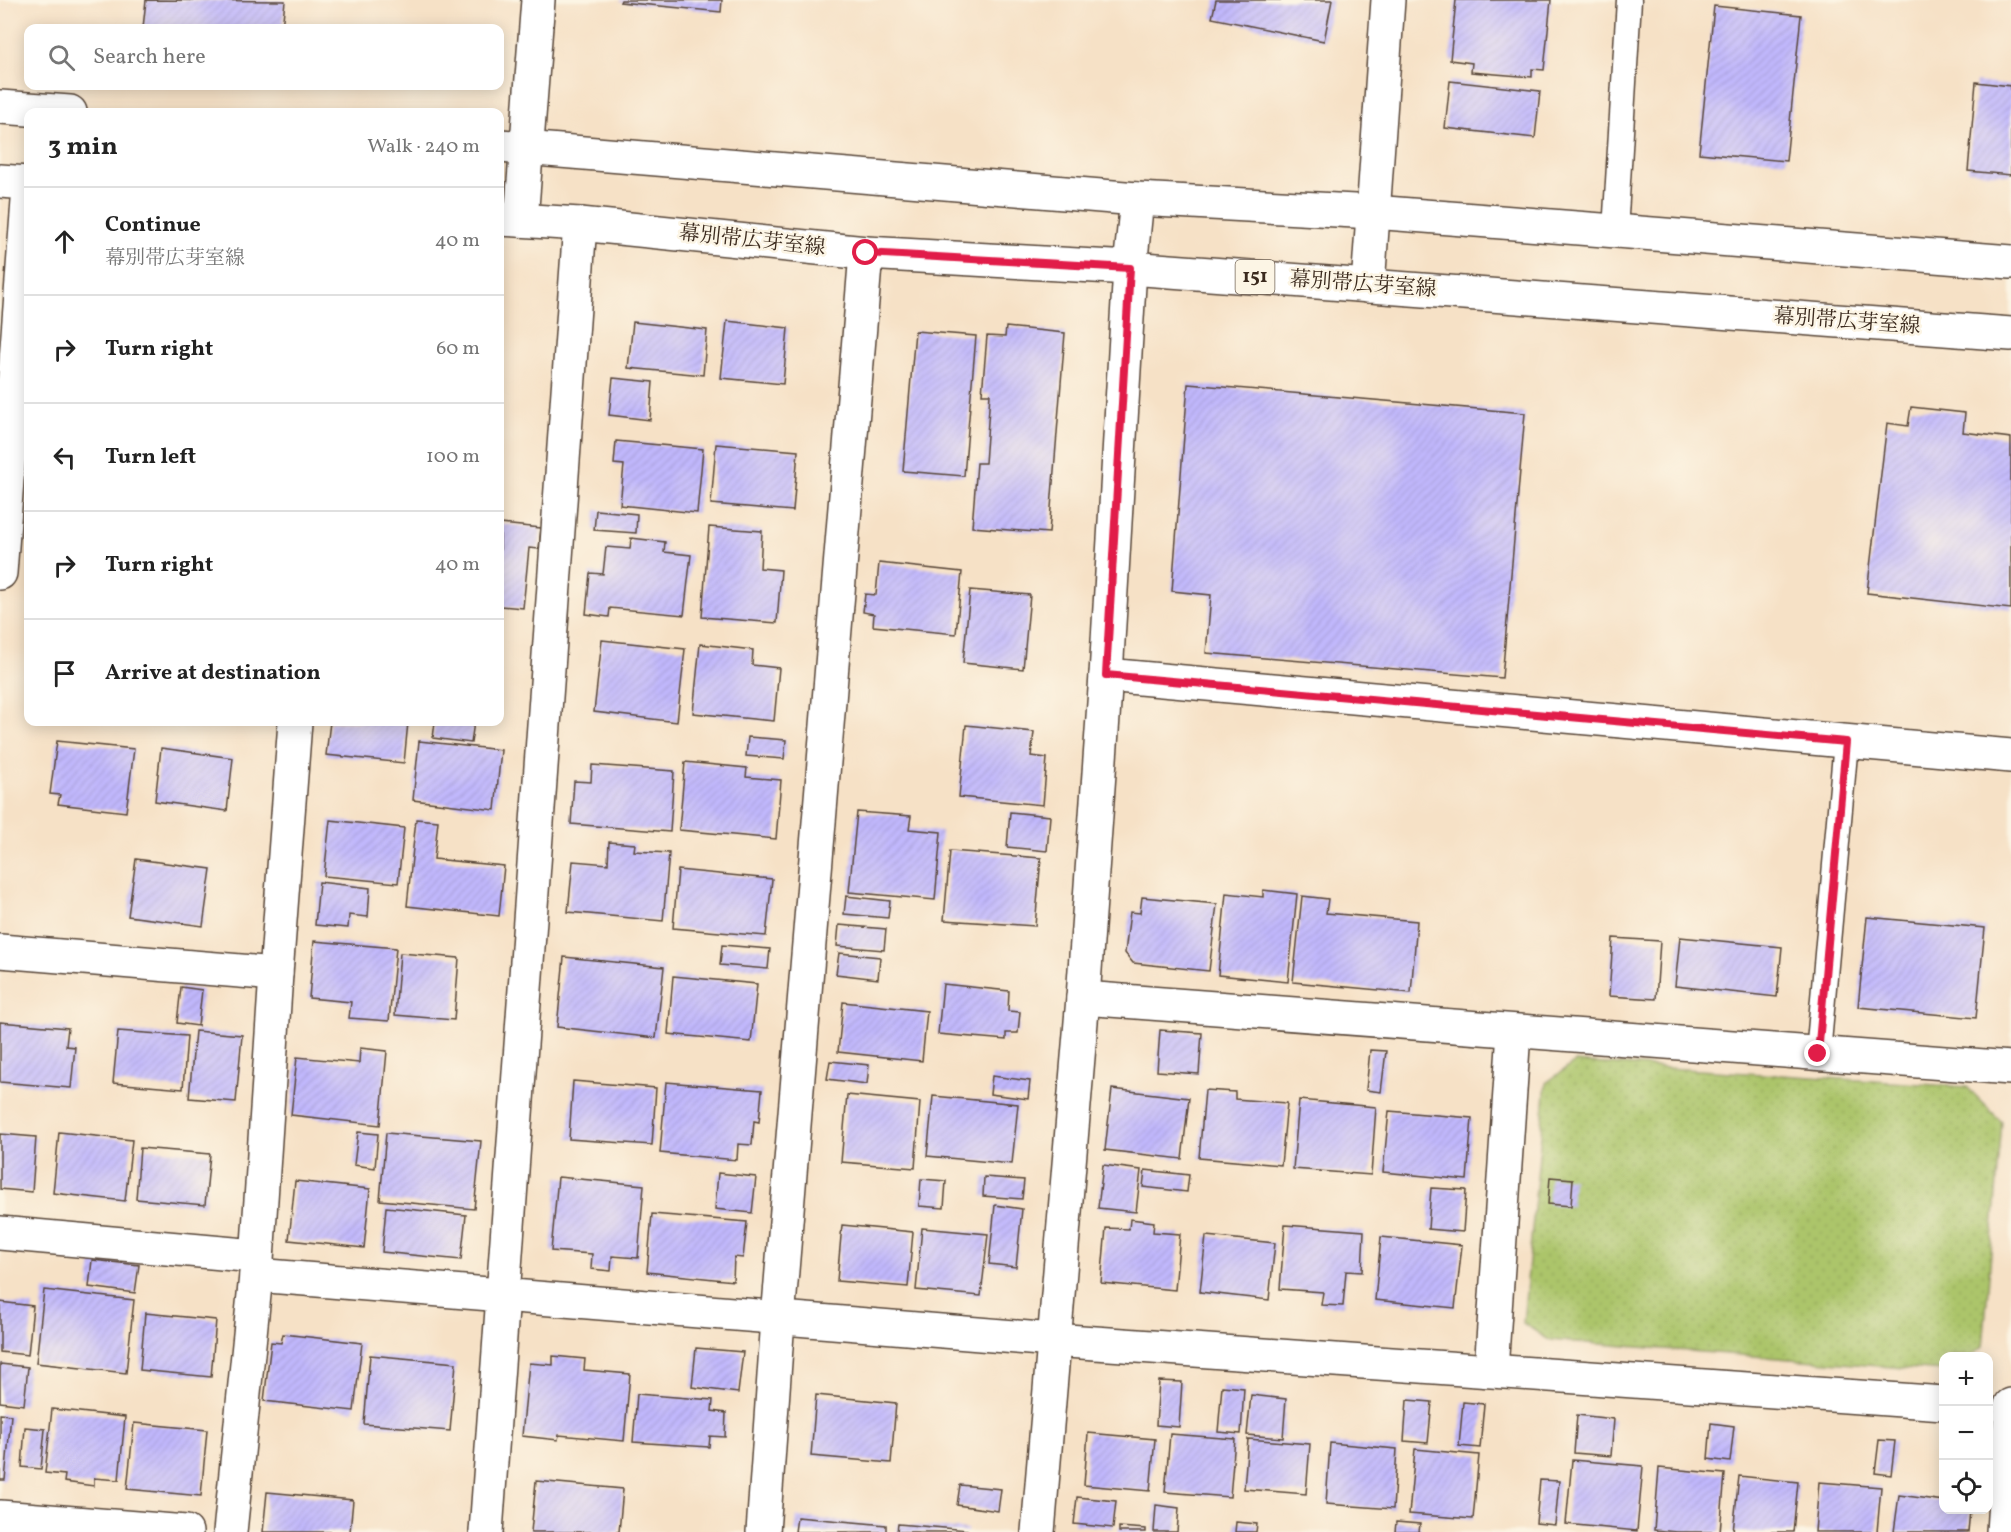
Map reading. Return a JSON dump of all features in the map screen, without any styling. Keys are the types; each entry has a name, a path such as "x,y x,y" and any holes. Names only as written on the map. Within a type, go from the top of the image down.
{"street":[{"path":"510,219 513,147 538,0"},
{"path":"1368,286 1388,0"},
{"path":"0,107 24,109"},
{"path":"513,147 1137,199 1373,212 2011,262"},
{"path":"0,181 24,183"},
{"path":"1038,1532 1083,998 1106,675 1130,268 1137,199"},
{"name":"幕別帯広芽室線","path":"510,219 866,253 1130,268 2011,334"},
{"path":"486,1532 580,224"},
{"path":"763,1532 778,1319 866,253"},
{"path":"0,573 24,254"},
{"path":"1106,675 2011,756"},
{"path":"230,1532 256,1265 295,726"},
{"path":"0,951 276,974"},
{"path":"1083,998 2011,1068"},
{"path":"1491,1370 1514,1032"},
{"path":"0,1233 504,1295 778,1319 1939,1403"},
{"path":"1993,1406 2011,1407 2003,1532"},
{"path":"0,1517 186,1532"}],"lane":[{"path":"1615,231 1629,0"},
{"path":"1818,1054 1846,742"}],"green space":[{"path":"1575,1062 1967,1087 2002,1122 1983,1347 1976,1352 1939,1352 1939,1371 1549,1340 1523,1323 1546,1083"}],"building":[{"path":"146,0 285,1 282,24 143,24"},
{"path":"621,0 722,0 721,12 620,2"},
{"path":"1216,0 1332,0 1324,41 1212,18"},
{"path":"1456,0 1551,0 1544,70 1532,69 1532,77 1471,72 1472,63 1450,60"},
{"path":"1714,6 1801,15 1786,161 1699,153"},
{"path":"1450,81 1540,91 1535,138 1445,128"},
{"path":"1976,82 2011,86 2011,175 1968,171"},
{"path":"727,321 788,328 783,384 721,378"},
{"path":"633,322 707,330 703,375 628,368"},
{"path":"1006,327 1065,333 1049,533 972,527 977,463 985,463 990,394 982,394 987,336 1005,337"},
{"path":"915,331 976,336 964,476 903,471"},
{"path":"613,378 653,382 650,420 609,415"},
{"path":"1188,384 1525,413 1502,678 1206,653 1211,595 1172,591"},
{"path":"1911,407 1965,413 1963,432 2011,438 2011,609 1867,593 1887,423 1908,426"},
{"path":"616,441 703,449 697,513 620,505 624,465 614,464"},
{"path":"716,444 798,451 793,511 711,504"},
{"path":"596,510 637,514 636,533 594,530"},
{"path":"504,524 541,528 539,549 529,548 523,608 504,606"},
{"path":"709,527 762,531 760,568 781,570 777,623 702,617"},
{"path":"631,538 665,542 664,552 691,555 684,615 610,608 609,617 586,614 590,573 603,574 606,547 630,549"},
{"path":"879,563 962,572 956,634 873,626 874,614 863,612 865,594 876,595"},
{"path":"970,590 1030,595 1023,669 963,663"},
{"path":"602,640 685,649 677,722 594,712"},
{"path":"700,644 753,650 752,665 779,668 774,721 693,713"},
{"path":"966,725 1034,732 1031,756 1047,758 1043,805 959,797"},
{"path":"330,726 408,726 404,763 326,755"},
{"path":"434,726 473,726 471,743 433,738"},
{"path":"748,737 786,740 784,759 746,756"},
{"path":"57,741 134,749 126,812 58,804 60,795 50,794"},
{"path":"419,741 501,750 495,810 413,800"},
{"path":"161,748 233,758 227,811 155,801"},
{"path":"685,762 747,768 746,777 781,780 776,839 679,830"},
{"path":"592,765 674,771 670,832 571,824 574,781 591,782"},
{"path":"857,812 911,816 909,829 941,832 935,900 849,892"},
{"path":"1010,812 1050,816 1047,851 1007,847"},
{"path":"416,819 438,821 434,859 504,866 499,916 407,906"},
{"path":"330,820 404,828 398,883 324,876"},
{"path":"609,842 635,844 634,851 669,853 663,921 568,912 573,861 608,864"},
{"path":"950,851 1041,858 1035,926 944,920"},
{"path":"136,859 211,869 203,926 128,916"},
{"path":"678,870 772,879 766,936 673,928"},
{"path":"319,882 370,888 368,917 349,915 348,928 315,925"},
{"path":"1263,890 1297,894 1288,982 1218,975 1226,893 1263,897"},
{"path":"846,896 890,901 888,918 844,914"},
{"path":"1302,896 1328,899 1326,913 1417,921 1411,993 1293,982"},
{"path":"1142,897 1217,904 1209,971 1133,963 1125,953 1130,912 1140,913"},
{"path":"1867,917 1985,928 1976,1018 1858,1007"},
{"path":"839,925 886,929 884,950 837,946"},
{"path":"1680,937 1782,947 1777,997 1675,986"},
{"path":"1613,938 1660,941 1656,999 1609,996"},
{"path":"314,941 396,948 389,1021 349,1018 351,1002 309,998"},
{"path":"722,945 770,949 768,969 720,965"},
{"path":"400,953 459,958 454,1020 395,1015"},
{"path":"839,953 880,957 878,979 836,974"},
{"path":"564,957 664,967 656,1038 557,1027"},
{"path":"673,976 757,984 751,1042 668,1034"},
{"path":"943,984 1009,991 1008,1011 1020,1012 1018,1033 1006,1033 1006,1040 938,1034"},
{"path":"181,987 202,990 198,1026 177,1023"},
{"path":"843,1002 927,1011 922,1061 838,1052"},
{"path":"0,1022 68,1028 66,1046 75,1047 71,1088 0,1082"},
{"path":"1160,1030 1202,1033 1199,1074 1157,1071"},
{"path":"118,1031 187,1036 183,1089 113,1083"},
{"path":"195,1031 242,1035 236,1102 189,1098"},
{"path":"360,1048 387,1051 380,1125 291,1115 297,1057 359,1063"},
{"path":"1370,1050 1386,1051 1381,1092 1366,1090"},
{"path":"830,1061 869,1065 867,1084 827,1079"},
{"path":"992,1076 1030,1081 1028,1099 990,1094"},
{"path":"573,1081 656,1088 652,1145 569,1139"},
{"path":"666,1082 762,1090 759,1122 754,1121 752,1145 738,1144 737,1160 660,1153"},
{"path":"1112,1089 1189,1098 1182,1159 1105,1150"},
{"path":"1205,1090 1235,1092 1235,1099 1287,1103 1281,1165 1199,1158"},
{"path":"847,1095 920,1102 915,1168 841,1162"},
{"path":"933,1096 1018,1104 1012,1164 927,1156"},
{"path":"1299,1100 1376,1107 1371,1175 1293,1169"},
{"path":"1389,1111 1472,1118 1467,1180 1383,1172"},
{"path":"59,1132 132,1140 125,1201 53,1193"},
{"path":"358,1132 378,1134 375,1168 354,1165"},
{"path":"386,1133 481,1141 474,1209 380,1200"},
{"path":"0,1134 36,1137 32,1192 0,1189"},
{"path":"140,1148 210,1154 205,1205 136,1199"},
{"path":"1103,1165 1141,1170 1136,1212 1098,1208"},
{"path":"1145,1170 1189,1175 1187,1192 1143,1187"},
{"path":"718,1173 756,1177 752,1213 715,1209"},
{"path":"558,1177 644,1185 638,1258 612,1256 611,1271 591,1269 592,1254 551,1251"},
{"path":"984,1177 1024,1180 1022,1199 983,1196"},
{"path":"1550,1177 1573,1179 1571,1206 1548,1204"},
{"path":"921,1179 946,1181 944,1208 919,1206"},
{"path":"295,1181 370,1189 364,1248 289,1240"},
{"path":"1431,1188 1466,1190 1463,1232 1428,1229"},
{"path":"995,1205 1022,1209 1016,1267 989,1264"},
{"path":"386,1207 466,1215 461,1260 382,1252"},
{"path":"652,1214 747,1222 743,1258 734,1257 733,1281 647,1272"},
{"path":"1130,1219 1154,1222 1153,1232 1180,1234 1175,1290 1101,1283 1106,1228 1129,1229"},
{"path":"842,1225 913,1232 908,1287 837,1281"},
{"path":"1285,1225 1364,1231 1362,1272 1346,1271 1343,1306 1321,1305 1323,1292 1280,1289"},
{"path":"922,1228 988,1234 981,1296 916,1290"},
{"path":"1206,1236 1275,1243 1269,1300 1200,1292"},
{"path":"1381,1237 1462,1245 1455,1308 1375,1300"},
{"path":"92,1260 139,1265 135,1293 89,1287"},
{"path":"44,1290 134,1300 126,1373 36,1363"},
{"path":"0,1302 33,1306 28,1355 0,1352"},
{"path":"145,1313 216,1320 211,1377 140,1370"},
{"path":"283,1334 362,1343 354,1411 264,1401 271,1342 281,1343"},
{"path":"696,1348 743,1352 738,1393 692,1387"},
{"path":"370,1355 456,1363 450,1431 364,1424"},
{"path":"553,1356 585,1359 584,1370 630,1374 624,1441 559,1435 558,1440 522,1436 529,1363 553,1365"},
{"path":"0,1364 28,1367 24,1405 0,1402"},
{"path":"1159,1381 1182,1382 1179,1427 1156,1425"},
{"path":"1222,1386 1244,1388 1241,1434 1218,1432"},
{"path":"637,1394 713,1400 712,1411 726,1413 725,1437 710,1436 709,1447 633,1442"},
{"path":"816,1395 896,1403 891,1463 811,1456"},
{"path":"1251,1395 1286,1399 1283,1438 1247,1435"},
{"path":"1407,1400 1432,1402 1428,1443 1404,1441"},
{"path":"1463,1402 1484,1404 1480,1448 1459,1446"},
{"path":"52,1409 125,1417 119,1480 94,1478 94,1486 64,1482 65,1475 45,1473"},
{"path":"0,1414 11,1415 5,1480 0,1480"},
{"path":"1577,1415 1614,1419 1611,1456 1574,1453"},
{"path":"134,1423 207,1430 201,1496 127,1489"},
{"path":"1711,1423 1734,1426 1730,1462 1708,1459"},
{"path":"25,1427 45,1429 41,1469 22,1467"},
{"path":"1088,1433 1155,1439 1150,1491 1084,1485"},
{"path":"1170,1434 1235,1439 1230,1497 1165,1492"},
{"path":"1248,1439 1310,1444 1306,1494 1244,1489"},
{"path":"1879,1440 1895,1441 1891,1475 1875,1473"},
{"path":"1330,1443 1397,1449 1393,1509 1326,1504"},
{"path":"1415,1449 1479,1455 1473,1519 1409,1514"},
{"path":"1572,1460 1643,1466 1637,1531 1566,1524"},
{"path":"1659,1468 1725,1474 1720,1532 1654,1530"},
{"path":"1739,1476 1798,1482 1793,1532 1733,1532"},
{"path":"1540,1480 1559,1481 1555,1525 1536,1523"},
{"path":"536,1481 623,1489 619,1532 531,1532"},
{"path":"1819,1482 1881,1487 1877,1532 1815,1532"},
{"path":"960,1485 1001,1489 998,1511 957,1505"},
{"path":"267,1492 353,1500 350,1532 263,1532"},
{"path":"1899,1495 1939,1500 1939,1514 1970,1514 1968,1532 1894,1532"},
{"path":"1077,1497 1116,1501 1113,1528 1074,1524"},
{"path":"1156,1505 1179,1508 1177,1532 1154,1532"},
{"path":"797,1517 886,1525 886,1532 795,1532"},
{"path":"1236,1522 1257,1524 1256,1532 1235,1532"},
{"path":"1396,1522 1420,1524 1419,1532 1395,1532"},
{"path":"898,1524 967,1530 967,1532 897,1532"},
{"path":"1119,1527 1146,1529 1146,1532 1119,1532"}],"route":[{"path":"866,253 1130,268 1106,675 1846,742 1818,1054"}]}
